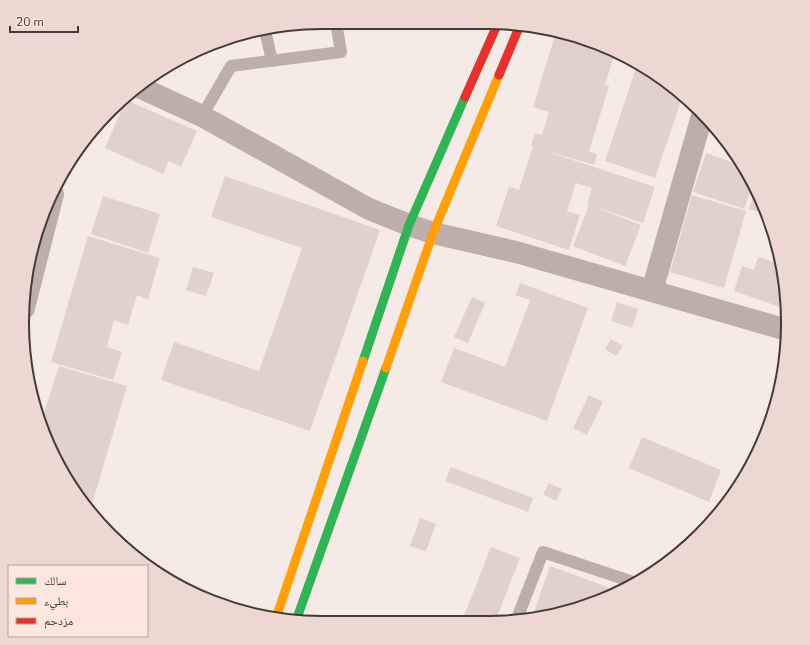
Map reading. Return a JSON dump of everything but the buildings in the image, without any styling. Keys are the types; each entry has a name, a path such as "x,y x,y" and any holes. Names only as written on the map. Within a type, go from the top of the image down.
{"main road":[{"path":"278,612 409,225 495,29"},
{"path":"298,615 433,233 517,31"}],"street":[{"path":"145,89 202,116 369,209 409,225 433,233 516,252 781,328"},
{"path":"652,291 701,121"},
{"path":"35,263 42,239"}],"lane":[{"path":"202,116 231,66 341,52 337,29"},
{"path":"266,35 272,61"},
{"path":"518,614 543,552 627,581"}],"traffic: fast":[{"path":"363,361 409,225 465,97"},
{"path":"298,614 386,368"}],"traffic: slow":[{"path":"386,368 433,233 499,75"},
{"path":"278,612 363,361"}],"traffic: jam":[{"path":"465,97 495,29"},
{"path":"499,75 517,31"}]}
